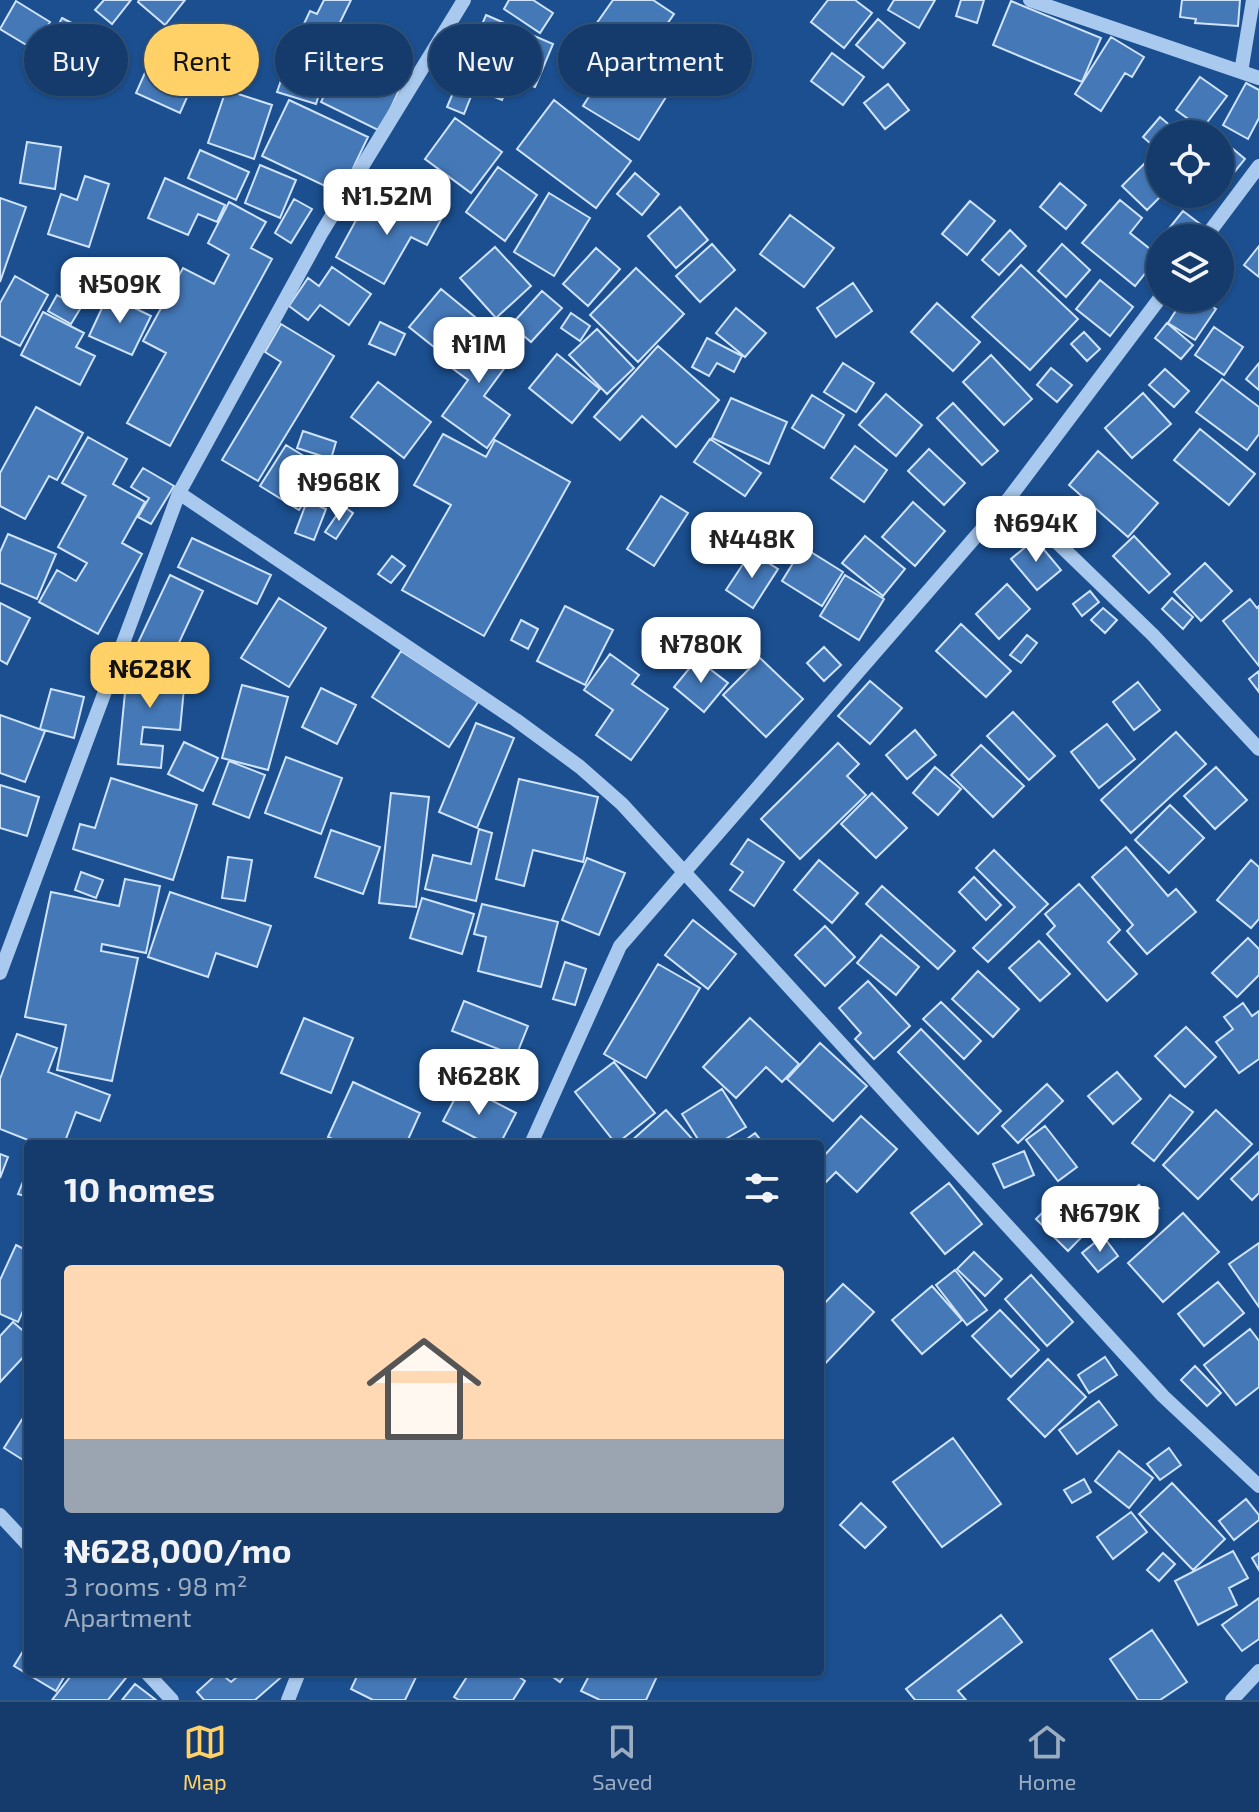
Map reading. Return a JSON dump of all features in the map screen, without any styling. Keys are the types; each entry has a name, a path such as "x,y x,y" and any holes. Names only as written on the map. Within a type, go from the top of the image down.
{"street":[{"path":"0,973 179,493 322,232 464,0"},
{"path":"1030,0 1259,78"},
{"path":"1241,72 1253,0"},
{"path":"1216,224 1259,166"},
{"path":"533,1140 620,946 1010,497 1149,312"},
{"path":"179,493 516,720 580,767 622,804 1163,1396 1259,1486"},
{"path":"1010,497 1153,635 1259,749"},
{"path":"0,1515 24,1541"},
{"path":"1232,1700 1259,1671"},
{"path":"150,1676 172,1700"},
{"path":"288,1700 297,1676"}],"building":[{"path":"104,0 131,0 112,24 95,10"},
{"path":"139,0 185,0 166,24"},
{"path":"324,0 351,0 339,24 304,24 310,11 317,14"},
{"path":"509,0 533,0 553,13 542,30 542,24 526,24 504,9"},
{"path":"613,0 653,0 674,14 667,24 596,24"},
{"path":"828,0 855,0 872,13 844,48 811,22"},
{"path":"894,0 935,0 919,28 888,10"},
{"path":"961,0 984,0 977,23 956,16"},
{"path":"1182,0 1240,0 1238,26 1195,23 1196,19 1180,17"},
{"path":"16,1 50,22 24,24 24,44 0,29"},
{"path":"1011,1 1101,38 1082,82 993,45"},
{"path":"486,15 507,24 482,24"},
{"path":"62,18 74,24 59,24"},
{"path":"878,19 905,43 883,68 856,45"},
{"path":"1111,37 1144,57 1132,77 1125,73 1101,111 1075,94"},
{"path":"542,39 553,44 542,70"},
{"path":"832,53 864,77 843,105 811,81"},
{"path":"144,75 144,96 188,96 180,113 136,93"},
{"path":"1200,77 1227,96 1209,120 1190,120 1176,110"},
{"path":"1246,83 1259,90 1259,118 1248,139 1234,131 1234,120 1226,120"},
{"path":"888,84 909,110 885,129 864,103"},
{"path":"224,96 244,96 272,105 254,159 208,143"},
{"path":"290,96 319,96 316,104"},
{"path":"324,96 396,96 380,131 321,102"},
{"path":"452,96 471,96 464,114 447,107"},
{"path":"589,96 666,97 639,140 583,106"},
{"path":"289,100 368,137 347,181 331,174 325,186 262,156"},
{"path":"554,100 631,161 596,208 517,149"},
{"path":"455,118 502,152 471,193 425,159"},
{"path":"27,142 61,147 55,189 20,183"},
{"path":"200,150 249,172 236,200 188,178"},
{"path":"1234,150 1245,159 1234,173"},
{"path":"1146,162 1146,208 1149,208 1147,210 1122,186"},
{"path":"260,165 296,180 280,218 245,203"},
{"path":"498,167 537,195 505,241 466,212"},
{"path":"635,173 659,194 642,215 617,194"},
{"path":"85,176 109,184 89,247 48,234 61,194 77,200"},
{"path":"165,178 225,205 217,222 198,214 188,235 148,218"},
{"path":"1060,183 1086,205 1066,229 1040,207"},
{"path":"399,192 443,216 427,245 411,237 384,284 336,257 362,209 384,221"},
{"path":"549,193 590,218 554,276 514,252"},
{"path":"0,198 26,207 0,282"},
{"path":"294,199 312,209 291,243 275,233"},
{"path":"1120,200 1142,218 1130,233 1146,246 1146,272 1135,286 1082,243"},
{"path":"970,201 995,221 967,255 942,234"},
{"path":"229,202 266,222 251,248 272,259 170,446 127,423 166,353 143,341 183,268 214,284 229,255 208,243"},
{"path":"680,207 708,240 676,268 648,236"},
{"path":"1183,211 1200,224 1172,224"},
{"path":"790,215 834,248 804,287 760,254"},
{"path":"1010,230 1026,246 999,275 982,260"},
{"path":"712,244 735,270 700,302 676,276"},
{"path":"1062,244 1090,270 1066,297 1038,271"},
{"path":"1259,246 1259,277 1244,265"},
{"path":"495,247 531,286 496,318 460,278"},
{"path":"596,248 620,269 588,306 563,284"},
{"path":"1021,265 1078,319 1030,370 972,317"},
{"path":"332,267 371,294 349,325 320,305 308,320 289,306 308,278 319,286"},
{"path":"636,268 684,314 638,362 590,315"},
{"path":"15,276 48,295 20,346 0,336 0,303"},
{"path":"1100,280 1133,307 1110,336 1076,309"},
{"path":"853,283 872,311 836,337 817,308"},
{"path":"441,289 475,317 444,355 409,327"},
{"path":"542,291 562,308 531,342 511,325"},
{"path":"57,295 80,309 71,324 48,311"},
{"path":"108,295 151,316 132,355 89,336"},
{"path":"937,303 980,342 953,371 911,332"},
{"path":"736,308 766,333 745,357 716,333"},
{"path":"43,312 84,333 76,347 95,356 80,385 21,355"},
{"path":"1175,312 1214,312 1195,340 1168,323"},
{"path":"571,313 590,326 580,341 561,328"},
{"path":"380,322 405,334 395,355 369,344"},
{"path":"479,323 517,351 484,396 510,415 487,448 442,416 468,380 448,365"},
{"path":"1167,323 1193,345 1181,359 1155,338"},
{"path":"281,324 334,356 258,481 222,460 281,362 265,352"},
{"path":"1214,327 1243,347 1224,375 1195,355"},
{"path":"597,329 634,368 607,394 569,355"},
{"path":"1084,332 1100,349 1087,361 1071,344"},
{"path":"707,338 742,356 734,372 717,363 709,376 692,367"},
{"path":"658,346 719,400 676,447 642,416 620,440 594,417"},
{"path":"557,354 600,389 572,423 529,388"},
{"path":"991,355 1032,399 1004,425 963,382"},
{"path":"843,363 874,383 856,412 824,392"},
{"path":"1259,363 1259,390 1246,379"},
{"path":"1051,368 1072,385 1057,402 1037,385"},
{"path":"1165,369 1189,391 1174,407 1149,385"},
{"path":"1222,379 1259,407 1259,434 1247,450 1196,412"},
{"path":"378,382 431,422 404,458 351,417"},
{"path":"1143,393 1171,424 1132,458 1105,428"},
{"path":"886,394 922,425 896,456 859,425"},
{"path":"812,395 844,415 824,448 792,428"},
{"path":"731,398 787,422 769,464 712,438"},
{"path":"953,403 998,451 982,465 937,418"},
{"path":"36,407 83,433 57,480 49,476 25,519 0,506 0,473"},
{"path":"1200,429 1255,474 1229,505 1174,460"},
{"path":"303,431 336,442 331,459 297,448"},
{"path":"443,434 486,457 495,440 570,482 484,636 402,590 451,505 414,485"},
{"path":"88,437 127,459 113,484 145,502 122,543 142,554 98,634 39,602 57,570 76,581 87,563 58,547 86,496 62,483"},
{"path":"710,439 761,473 745,496 694,462"},
{"path":"286,445 325,469 299,510 260,486"},
{"path":"855,446 887,470 864,502 831,478"},
{"path":"929,449 965,483 944,505 908,471"},
{"path":"1098,451 1158,503 1128,537 1069,485"},
{"path":"143,468 174,486 151,524 138,517 149,498 131,487"},
{"path":"661,496 688,513 654,566 627,549"},
{"path":"307,501 326,509 314,540 295,533"},
{"path":"913,502 945,531 915,566 882,537"},
{"path":"343,506 353,513 336,539 325,532"},
{"path":"8,534 56,554 37,599 0,583 0,552"},
{"path":"865,536 905,569 883,596 842,563"},
{"path":"1134,536 1170,574 1149,593 1113,556"},
{"path":"192,538 271,575 257,604 178,567"},
{"path":"1035,539 1061,570 1037,590 1011,559"},
{"path":"803,547 843,572 822,606 782,581"},
{"path":"751,552 778,569 753,608 726,590"},
{"path":"392,556 405,566 391,583 378,574"},
{"path":"1205,563 1232,591 1201,621 1174,592"},
{"path":"170,575 203,591 171,660 137,645"},
{"path":"845,575 884,599 859,640 820,616"},
{"path":"1007,584 1030,609 999,639 976,614"},
{"path":"1090,591 1099,602 1082,616 1073,604"},
{"path":"279,598 326,628 289,687 241,658"},
{"path":"1172,598 1193,617 1183,629 1162,609"},
{"path":"1250,599 1257,608 1259,606 1259,666 1223,621"},
{"path":"0,603 30,618 7,664 0,660"},
{"path":"565,606 613,630 585,685 537,661"},
{"path":"1103,608 1117,620 1105,633 1091,620"},
{"path":"521,620 538,629 528,649 511,640"},
{"path":"961,624 1011,671 986,697 936,651"},
{"path":"1027,635 1037,643 1021,663 1010,655"},
{"path":"824,647 841,665 824,681 807,663"},
{"path":"401,651 478,702 449,747 372,697"},
{"path":"610,654 639,675 632,684 668,709 631,760 596,735 613,710 584,690"},
{"path":"760,658 803,699 766,737 723,695"},
{"path":"697,659 728,683 704,712 674,687"},
{"path":"128,662 186,667 180,730 143,727 141,744 163,746 161,768 118,764"},
{"path":"1259,671 1259,692 1249,679"},
{"path":"870,681 902,708 870,744 838,716"},
{"path":"1138,682 1160,710 1134,730 1113,702"},
{"path":"242,685 288,697 268,770 222,758"},
{"path":"321,688 356,705 337,744 302,727"},
{"path":"51,689 84,697 74,738 40,729"},
{"path":"1013,712 1055,756 1029,780 987,736"},
{"path":"0,715 45,731 25,782 0,773"},
{"path":"476,723 514,738 477,828 439,812"},
{"path":"1107,724 1135,759 1099,788 1071,752"},
{"path":"915,730 936,755 907,779 886,755"},
{"path":"1176,732 1206,764 1131,833 1101,800"},
{"path":"184,742 218,758 203,791 168,774"},
{"path":"838,743 859,764 847,776 866,795 800,859 761,819"},
{"path":"981,745 1024,786 993,817 951,775"},
{"path":"286,757 342,778 321,834 265,813"},
{"path":"229,761 265,775 249,818 213,804"},
{"path":"935,767 961,789 938,815 913,793"},
{"path":"1216,767 1247,800 1215,829 1184,796"},
{"path":"111,778 197,805 173,880 73,849 80,824 95,828"},
{"path":"519,779 598,797 583,862 533,850 524,886 496,879"},
{"path":"0,785 39,797 27,836 0,828"},
{"path":"391,793 429,797 416,907 379,903"},
{"path":"872,793 907,828 876,858 841,824"},
{"path":"1170,805 1204,838 1169,873 1135,840"},
{"path":"479,829 492,833 476,901 425,889 433,855 471,864"},
{"path":"331,830 380,847 363,894 315,877"},
{"path":"748,839 784,862 754,906 730,890 743,872 731,864"},
{"path":"1126,847 1168,896 1176,889 1196,912 1147,954 1127,931 1133,925 1092,877"},
{"path":"994,850 1048,904 988,962 973,948 1015,907 976,868"},
{"path":"228,857 252,860 245,901 222,898"},
{"path":"587,858 625,873 599,935 562,920"},
{"path":"819,860 858,893 832,923 794,890"},
{"path":"1251,860 1259,867 1259,919 1251,928 1217,900"},
{"path":"81,872 103,880 96,898 75,890"},
{"path":"974,877 1001,905 986,920 959,892"},
{"path":"125,879 160,886 146,953 102,944 101,951 138,958 112,1081 57,1070 66,1025 25,1017 51,892 119,906"},
{"path":"1079,884 1120,930 1108,942 1137,974 1107,1001 1047,934 1055,926 1045,914"},
{"path":"882,886 955,951 938,969 866,904"},
{"path":"170,892 271,926 257,967 216,953 208,977 148,957"},
{"path":"422,898 474,914 462,954 410,938"},
{"path":"482,904 558,922 541,987 478,971 486,937 474,934"},
{"path":"693,920 736,954 708,989 665,955"},
{"path":"825,926 855,957 825,986 795,955"},
{"path":"881,935 919,967 896,995 857,963"},
{"path":"1248,938 1259,949 1259,975 1237,997 1212,973"},
{"path":"1039,941 1070,974 1040,1001 1009,968"},
{"path":"565,962 586,969 575,1005 553,999"},
{"path":"658,964 700,988 646,1078 604,1054"},
{"path":"978,971 1019,1009 993,1037 952,999"},
{"path":"868,981 910,1026 874,1059 855,1039 861,1033 839,1008"},
{"path":"464,1001 528,1026 516,1056 452,1031"},
{"path":"941,1002 981,1041 964,1059 923,1019"},
{"path":"1243,1003 1252,1016 1259,1011 1259,1059 1239,1073 1216,1042 1233,1029 1224,1017"},
{"path":"304,1018 353,1038 331,1093 281,1073"},
{"path":"750,1018 799,1064 782,1082 766,1067 736,1098 703,1067"},
{"path":"1186,1027 1216,1057 1185,1087 1155,1056"},
{"path":"921,1029 1001,1111 978,1134 898,1052"},
{"path":"17,1034 57,1048 48,1072 110,1095 100,1121 76,1112 66,1140 28,1140 0,1129 0,1079"},
{"path":"820,1043 867,1086 833,1121 787,1079"},
{"path":"614,1062 655,1113 621,1140 613,1140 575,1092"},
{"path":"1117,1072 1141,1099 1113,1124 1088,1096"},
{"path":"353,1082 420,1113 408,1140 335,1140 328,1137"},
{"path":"1047,1084 1063,1101 1018,1143 1002,1126"},
{"path":"462,1085 516,1113 502,1140 479,1140 443,1121"},
{"path":"722,1089 746,1127 724,1140 698,1140 682,1114"},
{"path":"1170,1095 1193,1112 1154,1161 1132,1143"},
{"path":"666,1110 693,1140 632,1140"},
{"path":"1216,1110 1252,1144 1198,1199 1163,1165"},
{"path":"861,1116 897,1149 857,1192 836,1172 824,1184 824,1156"},
{"path":"1045,1126 1077,1167 1058,1181 1026,1140"},
{"path":"755,1133 761,1140 745,1140"},
{"path":"1024,1151 1034,1175 1004,1188 993,1164"},
{"path":"1259,1152 1259,1193 1252,1200 1231,1179"},
{"path":"0,1154 8,1157 0,1178"},
{"path":"24,1179 24,1196 18,1194"},
{"path":"949,1183 982,1224 945,1254 911,1213"},
{"path":"1139,1185 1159,1208 1123,1237 1103,1214"},
{"path":"1067,1188 1099,1219 1068,1251 1036,1219"},
{"path":"1183,1213 1219,1252 1163,1302 1128,1263"},
{"path":"1103,1236 1118,1256 1098,1272 1082,1253"},
{"path":"1259,1243 1259,1307 1229,1264"},
{"path":"16,1245 24,1249 24,1309 18,1322 0,1314 0,1280"},
{"path":"974,1252 1002,1279 985,1296 957,1269"},
{"path":"955,1270 987,1310 967,1325 936,1285"},
{"path":"1031,1275 1073,1322 1047,1346 1005,1299"},
{"path":"1218,1282 1244,1313 1204,1346 1178,1314"},
{"path":"843,1284 874,1312 824,1365 824,1304"},
{"path":"932,1286 962,1320 922,1354 892,1320"},
{"path":"1000,1310 1039,1350 1011,1377 972,1336"},
{"path":"13,1322 24,1332 24,1356 0,1382 0,1336"},
{"path":"1250,1329 1259,1341 1259,1387 1236,1405 1204,1365"},
{"path":"1105,1357 1117,1375 1089,1393 1078,1375"},
{"path":"1048,1359 1086,1397 1045,1437 1008,1399"},
{"path":"1195,1366 1221,1393 1207,1406 1181,1380"},
{"path":"1099,1401 1117,1425 1077,1454 1059,1430"},
{"path":"24,1416 24,1460 4,1448"},
{"path":"953,1438 1001,1504 942,1547 893,1482"},
{"path":"1169,1448 1181,1465 1160,1480 1147,1464"},
{"path":"1119,1451 1153,1478 1129,1508 1095,1481"},
{"path":"1084,1479 1091,1492 1072,1503 1064,1490"},
{"path":"1172,1483 1225,1539 1193,1570 1139,1514"},
{"path":"1246,1499 1259,1515 1259,1520 1234,1540 1219,1521"},
{"path":"861,1503 886,1527 865,1548 840,1525"},
{"path":"1131,1512 1147,1532 1113,1559 1097,1537"},
{"path":"1233,1551 1248,1578 1229,1588 1237,1605 1198,1625 1175,1581"},
{"path":"1163,1553 1175,1564 1159,1581 1147,1570"},
{"path":"1259,1553 1259,1570 1252,1558"},
{"path":"1259,1598 1259,1639 1242,1651 1222,1625"},
{"path":"1001,1615 1022,1642 958,1691 966,1700 915,1700 906,1689"},
{"path":"1152,1630 1187,1682 1160,1700 1138,1700 1110,1659"},
{"path":"24,1650 24,1672 14,1666"},
{"path":"31,1676 65,1676 56,1691"},
{"path":"71,1676 128,1676 108,1700 52,1700"},
{"path":"215,1676 224,1676 231,1682 238,1676 283,1676 255,1700 204,1700 197,1692"},
{"path":"357,1676 417,1676 405,1700 373,1700 351,1689"},
{"path":"467,1676 518,1676 525,1681 513,1700 459,1700 454,1697"},
{"path":"589,1676 657,1676 646,1700 600,1700 581,1691"},
{"path":"135,1684 156,1700 122,1700"}]}
